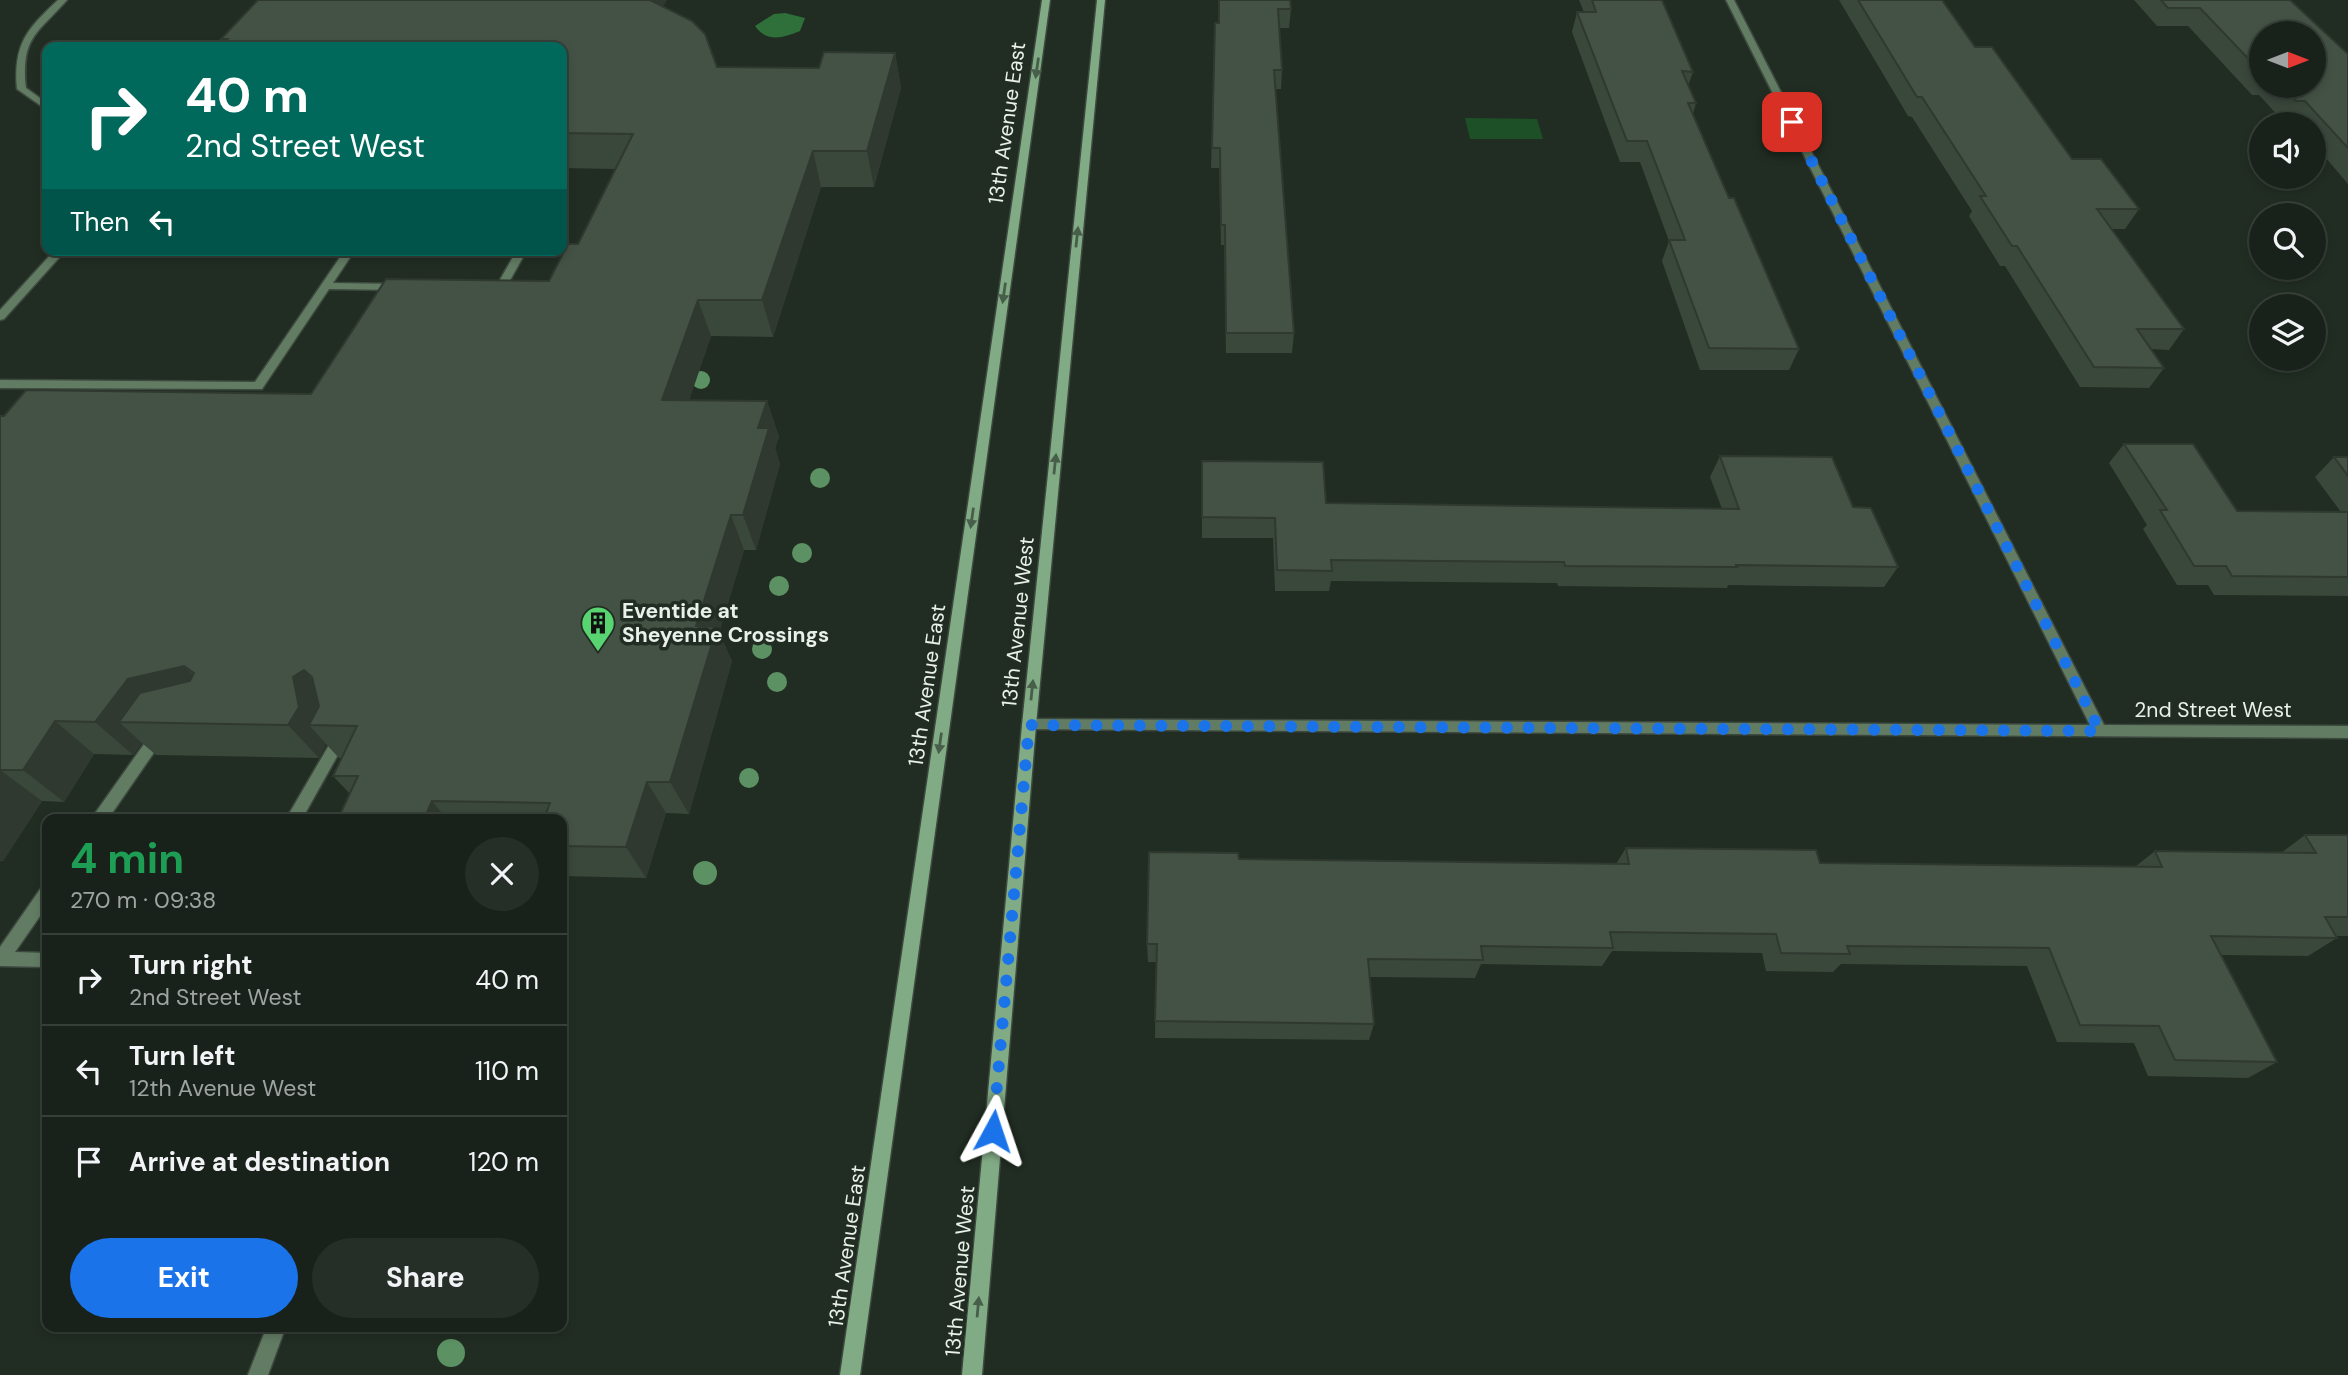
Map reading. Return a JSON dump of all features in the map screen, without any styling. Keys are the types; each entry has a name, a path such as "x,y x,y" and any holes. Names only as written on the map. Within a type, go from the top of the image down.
{"main road":[{"name":"13th Avenue East","path":"850,1375 1046,0"},
{"name":"13th Avenue West","path":"972,1375 1029,725 1101,0"}],"street":[{"path":"42,103 22,89 18,62 31,30 63,0"},
{"path":"1730,0 2100,731"},
{"path":"0,317 56,256"},
{"path":"0,384 258,386 346,256"},
{"path":"474,288 500,289 519,256"},
{"path":"326,286 407,287"},
{"path":"102,814 169,719"},
{"path":"296,814 339,740 334,721"},
{"name":"2nd Street West","path":"1029,725 2348,732"},
{"path":"0,959 42,900"},
{"path":"0,959 42,960"},
{"path":"258,1375 275,1332"}],"shaded area":[{"path":"785,13 805,18 800,31 776,38 765,35 755,26 774,14"},
{"path":"1465,118 1537,119 1543,139 1470,139"}],"building":[{"path":"258,0 650,0 692,21 705,34 717,67 819,68 824,52 895,53 867,151 813,151 762,300 698,300 662,400 767,401 758,428 769,428 743,515 731,515 696,626 717,627 670,782 647,782 626,847 567,846 567,814 546,814 550,803 432,801 426,814 340,814 358,776 333,776 357,726 309,725 319,706 312,677 304,670 293,677 299,707 288,725 119,722 140,693 190,681 194,673 184,666 128,679 95,722 55,721 23,770 0,770 0,416 4,416 26,390 311,394 386,279 549,281 562,256 567,256 568,244 578,244 633,134 567,133 567,42 226,42 228,39 221,39"},
{"path":"1219,0 1290,0 1291,9 1278,9 1282,70 1274,70 1294,333 1226,333 1225,225 1221,225 1220,148 1212,148 1215,23 1219,23"},
{"path":"1592,0 1662,0 1693,72 1682,71 1696,103 1688,103 1729,198 1734,198 1799,349 1709,348 1669,240 1685,240 1647,141 1627,141 1577,12 1596,12"},
{"path":"1858,0 1942,0 1975,47 1992,47 2072,159 2101,159 2139,209 2097,209 2184,329 2137,329 2164,368 2094,367 2017,246 2012,246 1980,196 1986,196 1922,97 1917,97"},
{"path":"2161,0 2290,0 2313,21 2249,21 2249,59 2200,8 2168,8"},
{"path":"2326,34 2348,54 2348,148 2326,124 2326,112 2315,112 2305,101 2296,101 2293,98 2326,98"},
{"path":"2124,444 2193,444 2237,511 2348,512 2348,577 2232,576 2226,566 2194,566 2160,510 2167,510"},
{"path":"1720,456 1832,457 1853,507 1871,508 1898,567 1565,566 1564,562 1331,560 1332,571 1277,570 1275,518 1202,517 1202,461 1323,462 1326,503 1739,509"},
{"path":"2334,457 2348,457 2348,476"},
{"path":"2305,835 2348,835 2348,917 2325,917 2337,938 2211,936 2277,1062 2175,1060 2159,1026 2080,1025 2049,948 1847,946 1850,954 1781,953 1776,934 1610,932 1613,948 1481,946 1483,960 1368,959 1374,1024 1155,1021 1157,944 1147,944 1149,852 1238,853 1239,859 1629,864 1626,848 1816,850 1820,863 2162,867 2155,851 2316,853"}],"place":[{"name":"Eventide at Sheyenne Crossings","path":"598,653"}],"route":[{"path":"993,1131 1029,725 2100,731 1792,122"}]}
